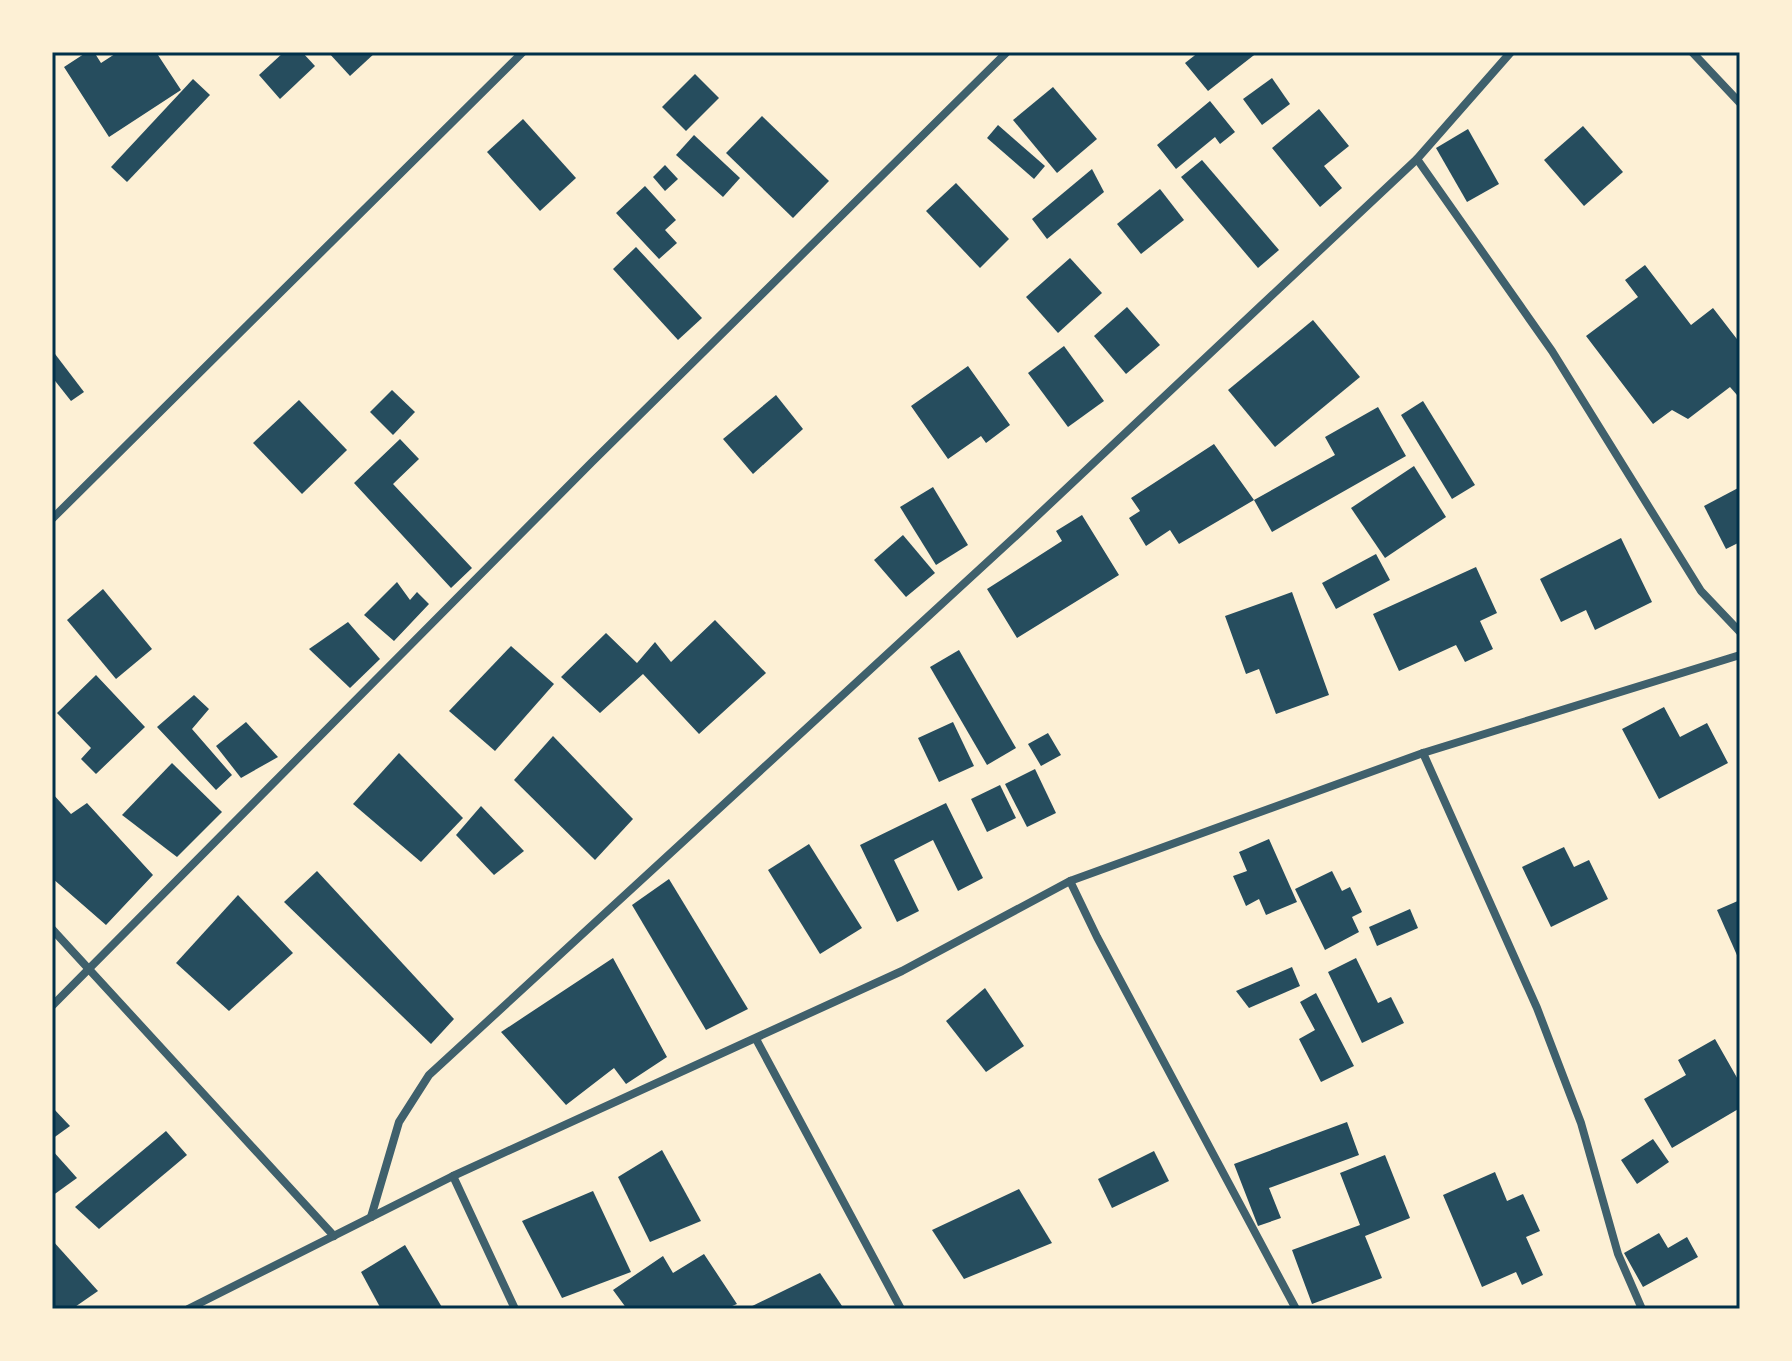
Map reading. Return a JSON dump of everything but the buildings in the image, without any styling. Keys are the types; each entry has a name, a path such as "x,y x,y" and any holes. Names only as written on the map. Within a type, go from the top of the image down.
{"street":[{"path":"52,519 523,52"},
{"path":"52,1006 592,462 1007,52"},
{"path":"371,1217 399,1122 429,1075 985,564 1417,159 1511,52"},
{"path":"1692,52 1740,103"},
{"path":"1417,159 1552,351 1701,591 1740,632"},
{"path":"188,1309 453,1176 902,971 1070,881 1423,753 1740,655"},
{"path":"1423,753 1537,1008 1581,1123 1618,1254 1642,1309"},
{"path":"1070,881 1296,1309"},
{"path":"52,929 334,1236"},
{"path":"756,1039 901,1309"},
{"path":"453,1176 515,1309"}]}
